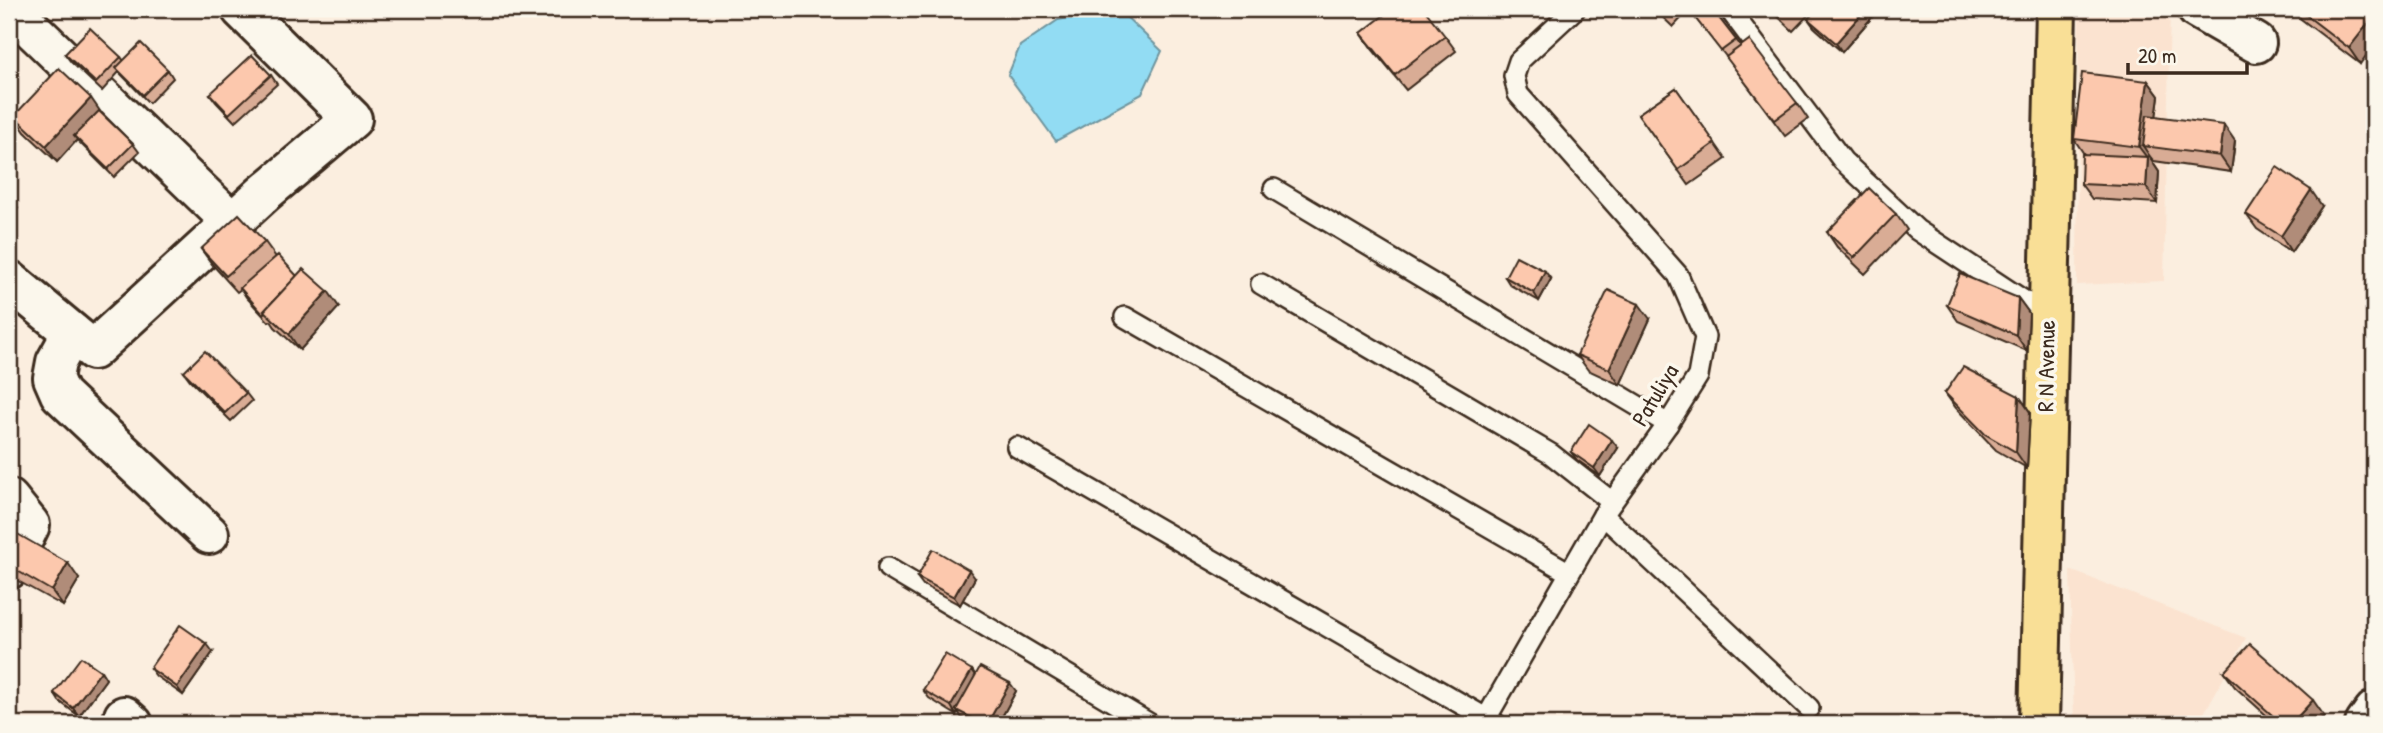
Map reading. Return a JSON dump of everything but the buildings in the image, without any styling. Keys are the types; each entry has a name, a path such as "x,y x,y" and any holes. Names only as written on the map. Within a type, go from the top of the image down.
{"main road":[{"name":"R N Avenue","path":"2039,724 2056,9"}],"street":[{"path":"11,9 232,222"},
{"path":"9,280 93,350 232,222 352,119 241,9"},
{"path":"2197,9 2256,43"},
{"path":"72,333 56,362 53,378 60,394 209,534"},
{"path":"9,499 30,525 9,569"},
{"path":"2365,724 2374,711"}],"lane":[{"name":"Patuliya","path":"1489,722 1568,572 1607,508 1668,424 1698,376 1704,337 1678,275 1518,94 1514,76 1519,61 1575,9"},
{"path":"1729,9 1843,161 1917,230 2048,316"},
{"path":"1274,189 1668,424"},
{"path":"1261,284 1551,454 1809,708"},
{"path":"1125,317 1568,572"},
{"path":"1017,447 1489,722"},
{"path":"888,568 1150,724"}],"shaded area":[{"path":"2079,9 2170,9 2164,281 2077,285"},
{"path":"2070,570 2246,638 2198,724 2074,724"}],"water":[{"path":"1118,9 1162,51 1142,94 1056,141 1008,75 1020,46 1058,20"}]}
